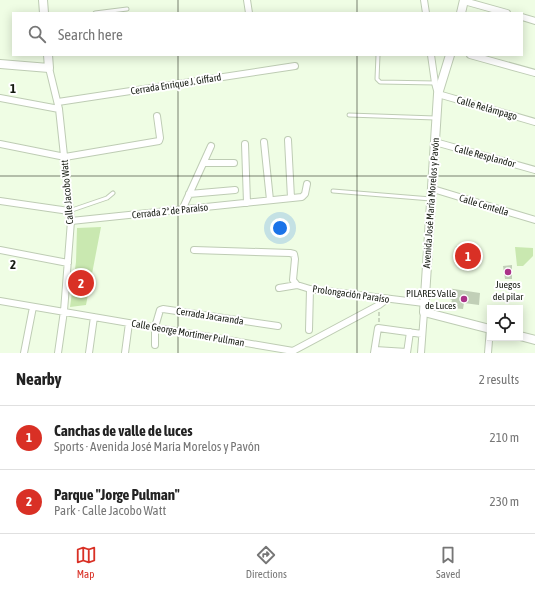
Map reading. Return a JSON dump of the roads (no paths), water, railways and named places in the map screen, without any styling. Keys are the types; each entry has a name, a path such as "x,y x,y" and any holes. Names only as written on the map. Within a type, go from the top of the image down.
{"street":[{"path":"43,0 44,12"},
{"path":"247,0 249,12"},
{"path":"424,0 426,12"},
{"path":"461,12 464,0 504,12"},
{"path":"523,17 535,21"},
{"name":"Calle Jacobo Watt","path":"48,56 49,68 59,109 71,221 64,311 58,353"},
{"path":"431,56 438,94"},
{"name":"Avenida José María Morelos y Pavón","path":"420,353 433,189 438,94 450,56"},
{"path":"474,56 535,73"},
{"path":"0,64 49,68"},
{"name":"Cerrada Enrique J. Giffard","path":"58,102 294,66"},
{"name":"Calle Relámpago","path":"438,94 535,122"},
{"path":"0,98 59,109"},
{"path":"0,144 64,157 158,141 160,138 157,116"},
{"path":"288,140 291,198"},
{"path":"264,142 270,200"},
{"name":"Calle Resplandor","path":"435,142 535,170"},
{"path":"245,144 247,203"},
{"path":"182,210 211,146"},
{"path":"204,164 234,163"},
{"name":"Cerrada 2ª de Paraíso","path":"71,221 302,197 305,194 308,184"},
{"name":"Calle Centella","path":"433,189 535,220"},
{"path":"189,194 235,190"},
{"path":"0,201 69,211"},
{"path":"0,250 68,263"},
{"path":"194,250 294,254 293,280 297,285"},
{"name":"Prolongación Paraíso","path":"279,288 297,285 310,289 424,303"},
{"path":"309,330 310,289"},
{"name":"Calle George Mortimer Pullman","path":"0,301 129,322 293,352 379,305 387,299"},
{"path":"24,353 32,307"},
{"name":"Cerrada Jacaranda","path":"155,327 160,310 163,308 278,326"},
{"path":"424,312 487,327"},
{"path":"89,353 94,317"},
{"path":"124,353 129,322"},
{"path":"155,327 155,345"},
{"path":"410,332 407,353 374,351 378,328 410,332 422,334"},
{"path":"523,337 535,340"},
{"path":"488,353 489,341"}],"lane":[{"path":"103,12 126,9"},
{"path":"378,56 376,73 377,79 380,82 435,83"},
{"path":"349,115 436,118"},
{"path":"333,191 432,199"},
{"path":"69,211 107,198 113,193"}],"place":[{"name":"Canchas de valle de luces","path":"468,256"},
{"name":"Juegos del pilar","path":"508,272"},
{"name":"Parque \"Jorge Pulman\"","path":"81,283"},
{"name":"PILARES Valle de Luces","path":"464,299"}]}
